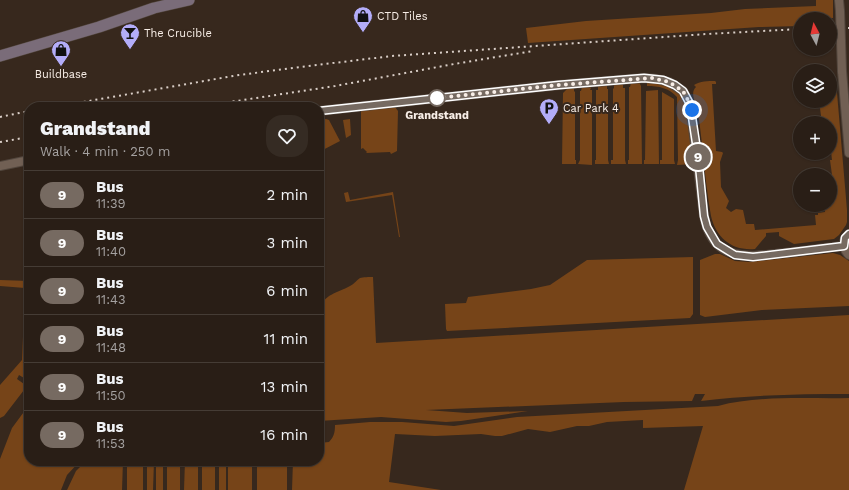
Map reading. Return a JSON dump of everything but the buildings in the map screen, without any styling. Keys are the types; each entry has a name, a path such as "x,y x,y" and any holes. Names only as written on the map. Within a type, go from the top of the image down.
{"main road":[{"path":"0,56 99,27 154,8 189,0"}],"street":[{"path":"839,0 842,71 849,153"},
{"path":"324,110 559,85 644,78 663,80 675,85 683,91 690,104 704,216 707,227 717,244 735,255 753,257 844,246"},
{"path":"0,166 24,161"},
{"path":"849,234 845,238 844,246 849,255"}],"shaded area":[{"path":"816,0 833,0 833,12 793,12 793,26 759,27 528,43 526,28 586,21 711,13 745,9 816,6"},
{"path":"639,82 641,86 642,164 628,164 629,87 631,83"},
{"path":"704,82 716,82 716,84 712,84 716,151 723,153 720,162 721,187 729,201 726,208 731,212 736,209 743,210 746,224 754,224 755,230 816,225 815,215 818,215 818,213 837,212 837,168 831,168 830,160 837,160 837,116 821,116 820,108 837,108 837,93 847,210 847,222 839,235 834,239 794,244 779,236 779,232 766,233 766,236 755,249 739,248 726,242 717,231 711,216 698,112 693,96 696,87 694,85"},
{"path":"623,83 623,88 625,88 626,164 611,164 611,160 613,160 613,89 614,84"},
{"path":"647,83 666,84 680,93 686,102 694,164 677,165 677,97 671,91 664,88 647,86"},
{"path":"606,84 608,89 609,164 595,164 596,90 598,90 598,86"},
{"path":"589,86 591,88 590,90 592,90 592,165 578,164 580,160 580,91 582,87"},
{"path":"568,88 574,88 575,92 576,164 562,164 563,93"},
{"path":"658,90 659,164 644,164 646,91"},
{"path":"662,92 674,99 675,164 660,164 660,160 662,160"},
{"path":"395,107 398,111 397,151 391,154 390,152 366,153 367,152 363,148 361,149 361,111"},
{"path":"324,119 329,120 340,141 324,149"},
{"path":"350,119 351,135 346,138 343,120"},
{"path":"348,192 350,200 393,192 400,237 392,195 346,202 344,193"},
{"path":"833,253 840,255 849,261 849,306 762,310 705,317 700,315 700,260 715,254 720,254 735,261 750,262"},
{"path":"693,257 693,314 690,318 447,331 446,329 445,304 466,303 468,297 531,289 550,285 587,260"},
{"path":"364,277 373,277 376,343 849,315 849,394 775,395 701,401 705,394 695,394 692,401 624,402 426,410 467,413 528,411 461,421 446,422 381,417 324,421 324,300"},
{"path":"0,280 24,281 24,288 0,286"},
{"path":"24,312 24,378 19,375 17,379 24,384 24,390 4,416 0,418 0,385 22,360"},
{"path":"783,398 849,398 849,490 684,490 703,426 643,428 643,420 607,422 589,426 577,426 550,432 528,429 502,436 481,434 435,436 395,434 389,482 441,490 292,490 293,466 324,466 324,442 329,442 331,440 334,434 335,425 370,422 402,422 454,426 517,417 718,406 749,400"},
{"path":"24,412 24,466 75,466 67,475 61,490 0,490 0,459 12,428"},
{"path":"81,466 123,466 122,490 67,490 76,471"},
{"path":"127,466 143,466 143,490 127,490"},
{"path":"147,466 154,466 153,490 147,490"},
{"path":"156,466 163,466 163,490 156,490"},
{"path":"167,466 180,466 180,490 167,490"},
{"path":"185,466 198,466 198,490 184,490"},
{"path":"202,466 215,466 215,490 202,490"},
{"path":"219,466 226,466 226,490 219,490"},
{"path":"228,466 252,466 252,490 228,490"},
{"path":"257,466 287,466 287,490 257,490"}],"railway":[{"path":"837,28 849,28"},
{"path":"83,102 239,75 392,56 793,29"},
{"path":"230,102 335,86 533,51"},
{"path":"0,117 24,112"},
{"path":"0,142 24,138"}],"bus line":[{"name":"9","path":"324,110 559,85 644,78 663,80 675,85 683,91 692,110 704,216 711,236 717,244 735,255 753,257 844,246 845,238 849,234"}],"place":[{"name":"CTD Tiles","path":"363,33"},
{"name":"The Crucible","path":"130,50"},
{"name":"Buildbase","path":"61,67"},
{"name":"Grandstand","path":"437,98"},
{"name":"Car Park 4","path":"549,125"}],"route":[{"path":"437,98 559,85 652,78 669,82 683,91 692,110"}]}
